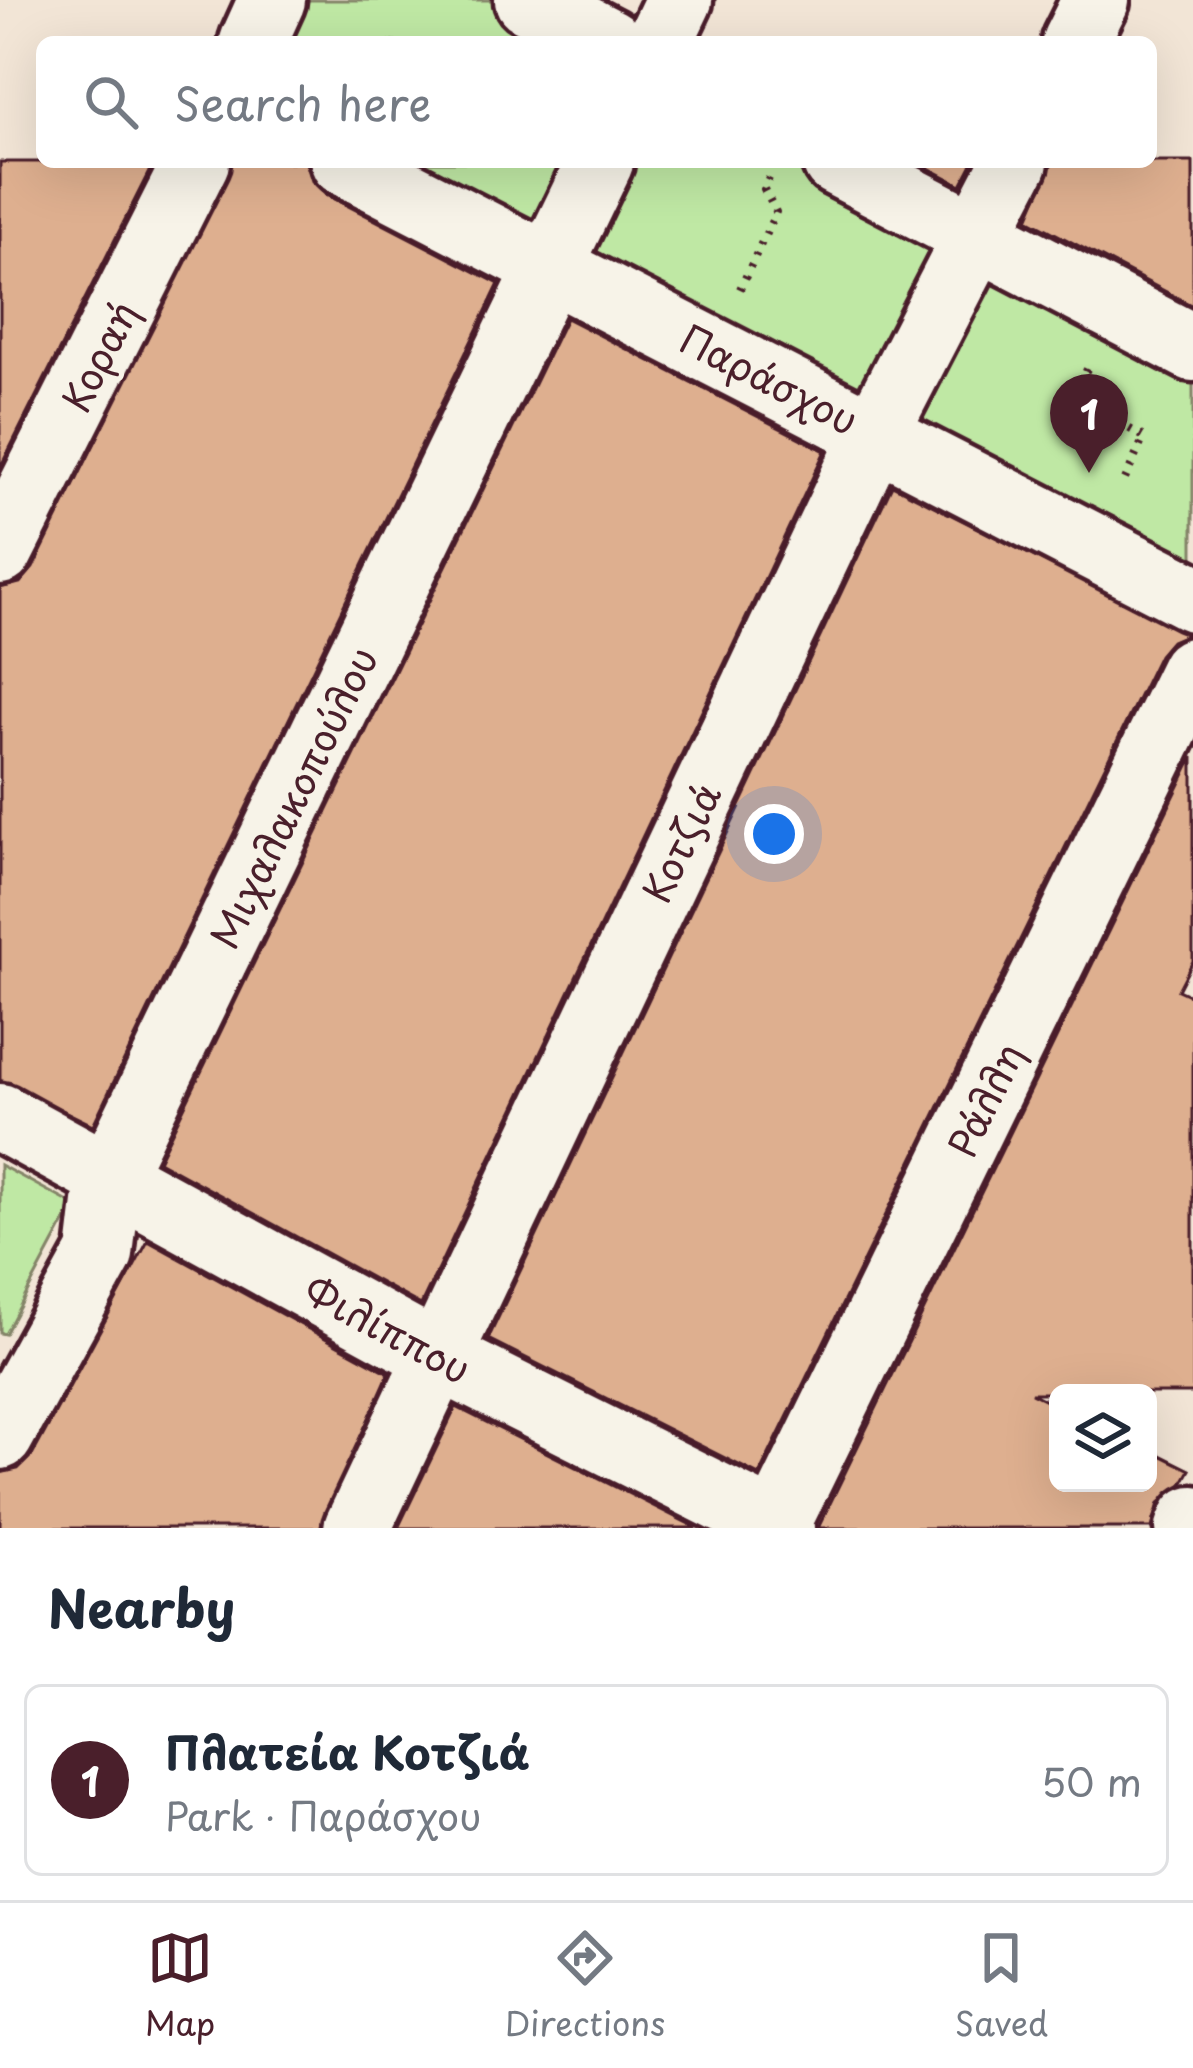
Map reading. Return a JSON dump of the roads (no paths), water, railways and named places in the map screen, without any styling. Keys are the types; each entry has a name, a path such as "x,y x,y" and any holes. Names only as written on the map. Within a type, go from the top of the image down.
{"street":[{"path":"256,36 272,0"},
{"path":"528,0 597,36"},
{"path":"662,36 679,0"},
{"path":"1078,36 1096,0"},
{"name":"Κοραή","path":"0,551 193,168"},
{"name":"Παράσχου","path":"356,168 877,431 1193,598"},
{"name":"Μιχαλακοπούλου","path":"0,1436 100,1254 109,1177 597,168"},
{"path":"847,168 1193,348"},
{"name":"Κοτζιά","path":"357,1528 435,1354 877,431 1012,168"},
{"name":"Ράλλη","path":"777,1527 1193,671"},
{"name":"Φιλίππου","path":"0,1117 435,1354 777,1527"},
{"path":"1189,1528 1193,1520"}],"place":[{"name":"Πλατεία Κοτζιά","path":"1089,473"}]}
